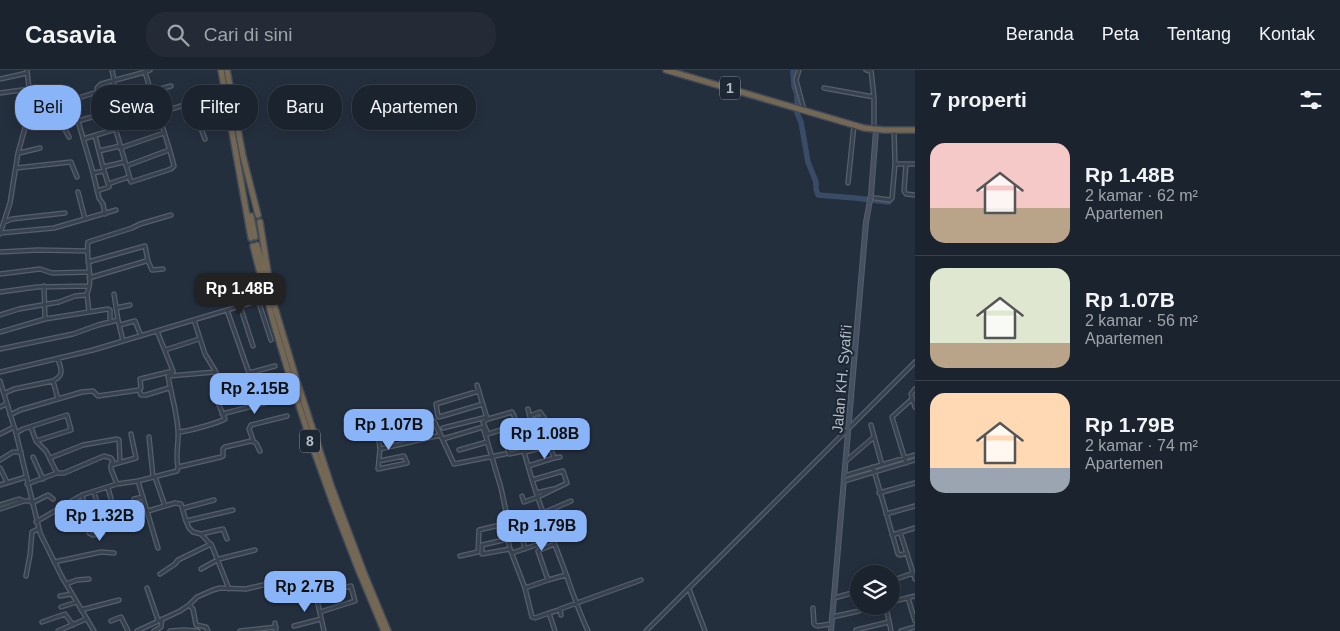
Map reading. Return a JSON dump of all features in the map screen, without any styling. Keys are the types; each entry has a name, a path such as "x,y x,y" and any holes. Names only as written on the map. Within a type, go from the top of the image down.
{"highway":[{"path":"222,70 253,238 242,156"},
{"path":"227,70 242,156 258,215"},
{"name":"1","path":"666,70 854,125 875,130 915,130"},
{"name":"8","path":"260,222 272,298"},
{"name":"8","path":"384,631 356,566 316,461 282,353 255,245 327,474 388,631"}],"main road":[{"name":"Jalan KH. Syafi'i","path":"831,631 866,222 871,195 875,130"}],"street":[{"path":"112,70 115,85"},
{"path":"99,85 150,70"},
{"path":"798,109 796,80 799,70"},
{"path":"866,70 871,70 875,130"},
{"path":"145,71 149,85"},
{"path":"0,80 27,72 29,85"},
{"path":"824,88 874,97"},
{"path":"0,94 15,91"},
{"path":"172,110 191,103 205,139"},
{"path":"848,183 854,125"},
{"path":"24,130 18,153 10,203 0,234 54,228 116,210"},
{"path":"65,130 70,138"},
{"path":"81,130 105,214"},
{"path":"84,139 116,130 130,181 133,181 173,168 163,130"},
{"path":"875,198 890,200 892,198 895,164 894,130"},
{"path":"99,151 164,134"},
{"path":"95,136 108,184 108,188 97,191"},
{"path":"18,153 40,148"},
{"path":"93,173 169,150"},
{"path":"16,168 71,162 77,177"},
{"path":"895,164 915,164"},
{"path":"906,164 904,191 906,194 915,195"},
{"path":"108,184 129,177"},
{"path":"78,192 85,219"},
{"path":"2,225 12,220 65,212"},
{"path":"90,312 87,293 89,286 88,242 171,215"},
{"path":"88,262 145,246 152,270 163,269"},
{"path":"0,252 38,250 88,251"},
{"path":"89,278 148,261"},
{"path":"0,274 40,269 52,273 89,272"},
{"path":"0,292 44,286 89,286"},
{"path":"44,286 45,320"},
{"path":"0,315 19,309 62,301 87,293"},
{"path":"114,294 123,341"},
{"path":"0,372 58,359 258,302 271,340"},
{"path":"116,308 130,305"},
{"path":"240,306 253,346"},
{"path":"0,332 45,320 109,309 110,321"},
{"path":"227,310 249,373 275,366"},
{"path":"0,349 74,334 78,331 118,320"},
{"path":"178,432 224,420 217,398 215,372 207,358 194,320"},
{"path":"120,325 135,321 141,336"},
{"path":"157,331 172,371"},
{"path":"165,350 200,339"},
{"path":"4,393 14,389 53,381 62,374 58,359"},
{"path":"646,631 915,362"},
{"path":"168,376 172,371"},
{"path":"170,388 146,395 141,395 139,390 141,388 140,379 172,371"},
{"path":"168,376 215,372"},
{"path":"36,522 82,495 117,484 176,472 178,467 178,432 168,376"},
{"path":"0,381 21,452 38,529 66,584 94,631"},
{"path":"53,381 58,399"},
{"path":"217,398 280,382"},
{"path":"478,385 487,418"},
{"path":"915,389 911,393 915,407"},
{"path":"10,415 20,410 90,391 94,391 98,396 139,390"},
{"path":"479,391 436,404 438,416 483,404"},
{"path":"222,414 284,398"},
{"path":"906,462 892,417 912,398"},
{"path":"0,407 6,404 8,406"},
{"path":"528,409 531,421"},
{"path":"443,428 512,412 536,493 576,604 588,631"},
{"path":"530,416 540,412 544,417 548,424 550,446 554,458"},
{"path":"16,434 67,415 71,430 36,441"},
{"path":"260,451 249,429 251,425 287,416"},
{"path":"487,418 483,421 487,434 544,417"},
{"path":"379,461 404,456 407,463 378,469 380,449 378,434 434,422 454,464 504,454"},
{"path":"871,425 882,465"},
{"path":"0,434 14,427"},
{"path":"31,427 36,441 46,451 58,473"},
{"path":"380,449 482,427 501,488 510,530 508,539 511,551 525,588 532,617 535,618 560,610 641,580"},
{"path":"503,429 509,454 550,446"},
{"path":"520,438 548,430"},
{"path":"538,433 542,447"},
{"path":"111,465 136,458 131,434"},
{"path":"149,437 154,477 166,506"},
{"path":"846,461 874,437"},
{"path":"50,458 83,445 117,438 119,440 120,462"},
{"path":"178,467 221,457 225,447 253,440"},
{"path":"459,450 487,442"},
{"path":"0,460 13,452 21,452"},
{"path":"873,470 882,465 915,455"},
{"path":"28,484 58,473 64,473 104,456 111,458 113,461 111,469 117,484"},
{"path":"33,457 43,479"},
{"path":"528,466 560,457"},
{"path":"844,478 915,460"},
{"path":"0,468 7,482"},
{"path":"873,470 898,555 907,553"},
{"path":"522,496 524,502 566,484 563,471 532,480"},
{"path":"0,485 26,477"},
{"path":"138,481 158,548"},
{"path":"879,492 915,483"},
{"path":"108,488 114,510 116,512 120,511"},
{"path":"536,493 556,488"},
{"path":"82,495 89,533 93,535 103,533 102,521 94,492"},
{"path":"0,507 22,500 31,502 48,495 53,499"},
{"path":"134,499 143,497"},
{"path":"184,508 214,500"},
{"path":"543,513 571,501"},
{"path":"148,511 181,504 184,508 186,521 193,532 200,534 223,530 227,539"},
{"path":"886,514 915,506"},
{"path":"186,521 233,510"},
{"path":"460,556 478,552 479,530 508,522"},
{"path":"508,539 482,545 482,554 525,549 539,544 534,528"},
{"path":"892,535 915,528"},
{"path":"26,576 30,554 30,538 32,532 38,529"},
{"path":"521,532 525,549"},
{"path":"900,532 915,579"},
{"path":"200,534 211,544 219,559 229,588"},
{"path":"160,574 178,560 211,544"},
{"path":"548,580 538,552 554,544"},
{"path":"201,569 219,559 255,550"},
{"path":"54,562 101,552 114,553"},
{"path":"900,578 913,573"},
{"path":"525,588 566,575"},
{"path":"137,631 189,605 197,597 213,590 229,588 246,590 295,578 317,600 324,631"},
{"path":"66,584 77,580 89,579"},
{"path":"312,595 351,586 355,601 320,612"},
{"path":"147,588 160,620 160,627 154,631"},
{"path":"689,589 705,631"},
{"path":"834,598 850,593"},
{"path":"60,596 72,594"},
{"path":"900,600 915,596"},
{"path":"908,598 915,621"},
{"path":"81,610 119,600"},
{"path":"61,607 76,602"},
{"path":"189,605 193,610 195,624 206,627 208,631"},
{"path":"813,608 814,624 817,626 832,624"},
{"path":"560,610 561,616"},
{"path":"549,613 555,631"},
{"path":"832,616 850,613"},
{"path":"42,622 65,614 73,625"},
{"path":"888,615 890,631"},
{"path":"111,620 121,617 128,631"},
{"path":"58,631 86,619"},
{"path":"294,626 321,619"},
{"path":"856,630 889,622"},
{"path":"240,631 276,627"},
{"path":"901,631 915,627"},
{"path":"170,631 198,631"}],"waterway":[{"path":"793,70 794,86 797,94 797,113 801,122 808,162 816,182 818,195 889,202"}]}
